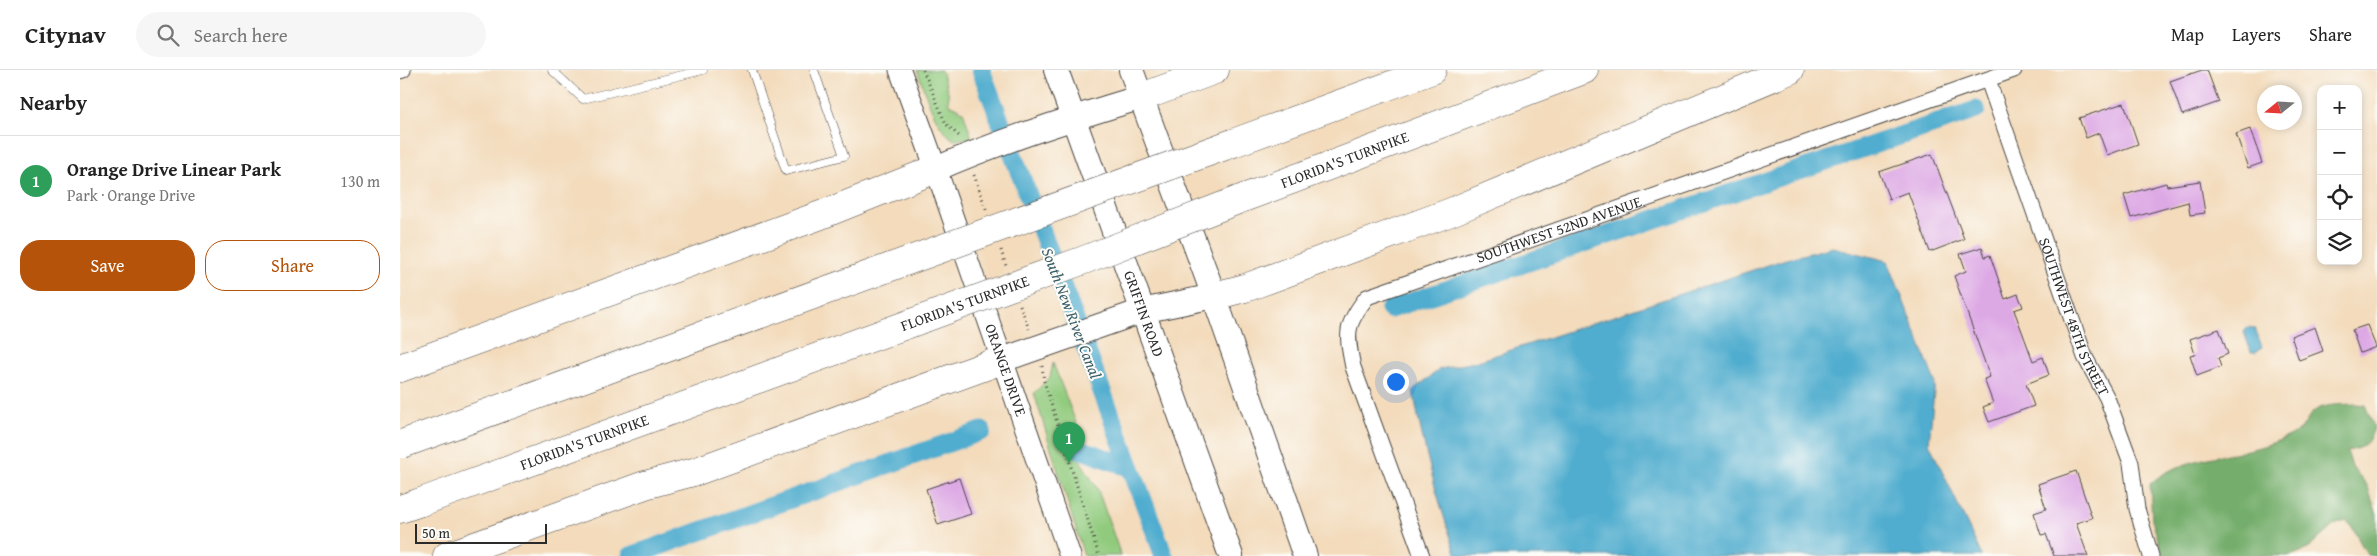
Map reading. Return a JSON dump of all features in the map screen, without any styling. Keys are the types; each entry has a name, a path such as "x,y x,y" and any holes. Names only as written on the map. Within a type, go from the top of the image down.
{"highway":[{"path":"1142,97 1215,70"},
{"path":"401,445 1432,70"},
{"name":"FLORIDA'S TURNPIKE","path":"411,506 1075,263 1584,70"},
{"path":"1214,296 1245,288 1451,212 1790,70"},
{"path":"400,368 821,215 936,169"},
{"path":"447,556 645,485 697,471 1002,360"}],"main road":[{"name":"GRIFFIN ROAD","path":"1056,70 1231,556"},
{"path":"1131,70 1214,296 1305,556"},
{"path":"936,169 968,144 1043,129 1142,97"},
{"path":"1002,360 1112,320 1142,311 1214,296"}],"street":[{"name":"ORANGE DRIVE","path":"900,70 1070,556"},
{"name":"SOUTHWEST 52ND AVENUE","path":"1422,556 1353,367 1347,339 1352,317 1368,297 2014,70"},
{"name":"SOUTHWEST 48TH STREET","path":"1988,80 2085,357 2107,398 2131,463 2136,509 2151,556"}],"lane":[{"path":"552,70 583,99 703,70"},
{"path":"752,70 786,171 844,156 814,70"}],"path":[{"path":"922,70 943,118 953,132 968,144"},
{"path":"1044,368 1044,381 1099,556"}],"green space":[{"path":"917,70 941,70 948,91 949,104 963,111 972,138 954,140 947,134 935,117"},
{"path":"1053,363 1083,441 1077,455 1098,490 1121,556 1084,556 1034,393 1050,377"},
{"path":"2334,405 2365,405 2374,427 2370,438 2362,447 2347,451 2352,467 2367,485 2377,515 2377,556 2367,555 2351,525 2346,521 2334,525 2308,549 2290,556 2163,556 2152,520 2150,484 2164,474 2196,461 2249,450 2288,437 2297,432 2317,409"}],"water":[{"path":"1833,247 1888,261 1935,382 1929,443 1982,556 1457,556 1432,474 1413,390 1440,369 1475,362 1786,259"},
{"path":"2248,327 2255,328 2262,347 2256,352 2251,352 2244,332"}],"building":[{"path":"2207,70 2219,102 2182,115 2170,81"},
{"path":"2124,103 2138,144 2107,155 2099,133 2086,138 2079,118"},
{"path":"2250,129 2262,163 2248,168 2236,134"},
{"path":"1932,154 1964,239 1930,252 1908,192 1889,199 1879,172"},
{"path":"2200,181 2205,213 2190,215 2188,202 2131,218 2124,195 2166,183 2167,186"},
{"path":"1982,247 1985,257 1990,255 2005,299 2018,294 2023,307 2014,310 2033,361 2043,357 2049,375 2026,384 2034,406 1989,422 1983,407 1993,403 1984,379 1990,377 1954,276 1966,271 1960,254"},
{"path":"2367,325 2376,347 2360,353 2352,330"},
{"path":"2315,327 2323,351 2299,360 2291,336"},
{"path":"2219,329 2228,354 2218,358 2221,367 2197,376 2190,355 2195,354 2190,339"},
{"path":"2076,471 2092,518 2076,523 2088,556 2054,556 2046,534 2041,535 2034,513 2046,509 2038,484"},
{"path":"959,478 971,514 938,525 926,489"}],"waterway":[{"name":"South New River Canal","path":"981,70 1164,556"},
{"path":"1390,309 1976,110"},
{"path":"631,556 982,431"},
{"path":"1080,449 1131,468"}],"place":[{"name":"Orange Drive Linear Park","path":"1069,463"}]}
